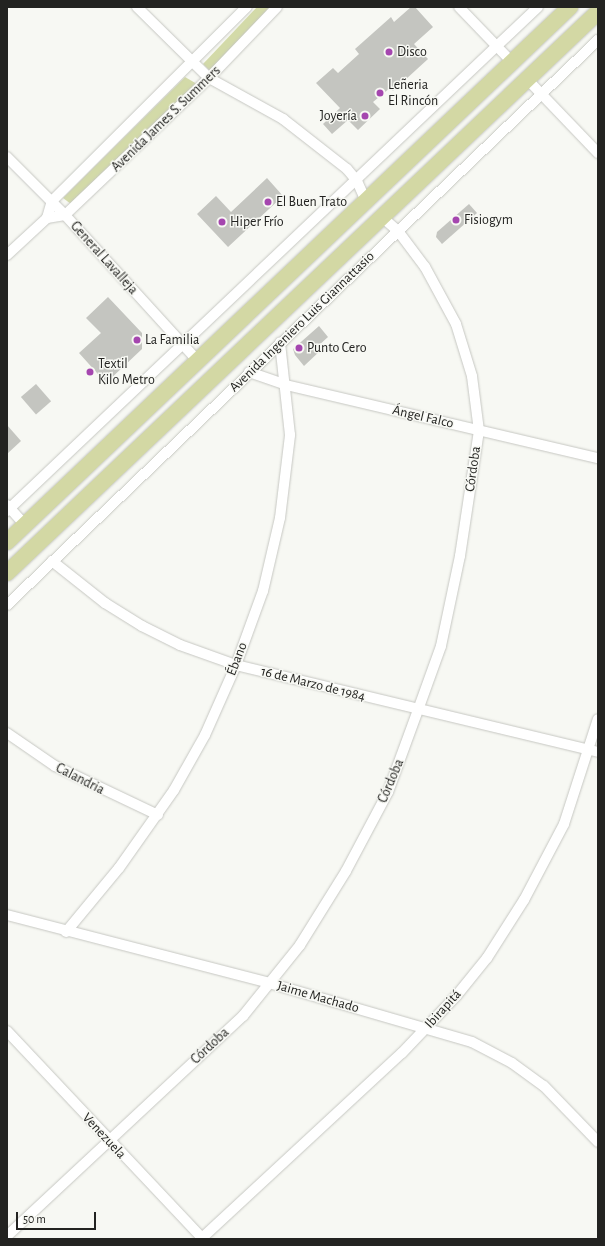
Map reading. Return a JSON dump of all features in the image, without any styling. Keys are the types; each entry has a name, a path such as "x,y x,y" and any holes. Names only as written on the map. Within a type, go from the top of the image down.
{"main road":[{"path":"7,542 570,7"},
{"name":"Avenida Ingeniero Luis Giannattasio","path":"7,573 383,218 598,12"}],"street":[{"path":"137,7 192,63 209,78 283,119 347,169 357,181 366,201"},
{"name":"Avenida James S. Summers","path":"47,218 52,201 247,7"},
{"name":"Avenida James S. Summers","path":"65,215 209,78 277,7"},
{"path":"458,7 512,62"},
{"path":"25,525 8,508 183,346 538,7"},
{"name":"Avenida Ingeniero Luis Giannattasio","path":"7,605 540,93 598,40"},
{"path":"527,79 598,153"},
{"name":"General Lavalleja","path":"7,157 52,201 198,361"},
{"path":"7,255 47,218 65,215"},
{"name":"Córdoba","path":"7,1236 243,1016 300,945 346,871 388,792 441,646 460,556 479,431 472,376 456,324 425,267 398,230 383,218"},
{"name":"Ébano","path":"66,932 158,815 205,736 236,665 263,591 280,518 290,435 286,385 280,343"},
{"name":"Ángel Falco","path":"249,372 286,385 598,458"},
{"name":"16 de Marzo de 1984","path":"52,562 105,603 142,626 180,645 236,665 418,710 598,752"},
{"name":"Ibirapitá","path":"203,1239 427,1028 487,958 524,900 564,824 598,719"},
{"name":"Calandria","path":"7,733 55,766 158,815"},
{"name":"Jaime Machado","path":"7,915 66,932 269,983 472,1042 512,1063 544,1086 598,1142"},
{"name":"Venezuela","path":"7,1031 108,1141 203,1239"}],"green space":[{"path":"257,7 270,7 210,71 203,64"},
{"path":"185,77 197,84 71,204 63,198"}],"building":[{"path":"411,7 415,7 433,27 414,44 428,59 393,91 390,88 373,102 380,109 358,130 348,120 332,134 323,124 340,108 316,83 333,68 338,73 359,54 355,49 391,17 394,22"},
{"path":"267,178 283,196 228,247 197,214 216,196 231,212"},
{"path":"469,204 477,213 442,244 436,237 437,232"},
{"path":"108,297 142,333 142,349 106,383 79,353 101,333 86,318"},
{"path":"319,326 328,337 318,346 321,350 304,366 295,355 293,349"},
{"path":"36,384 51,401 36,414 21,397"},
{"path":"7,425 21,441 7,454"}],"place":[{"name":"Disco","path":"389,52"},
{"name":"Leñeria El Rincón","path":"380,93"},
{"name":"Joyería","path":"365,116"},
{"name":"El Buen Trato","path":"268,202"},
{"name":"Fisiogym","path":"456,220"},
{"name":"Hiper Frío","path":"222,222"},
{"name":"La Familia","path":"137,340"},
{"name":"Punto Cero","path":"299,348"},
{"name":"Textil Kilo Metro","path":"90,372"}]}
